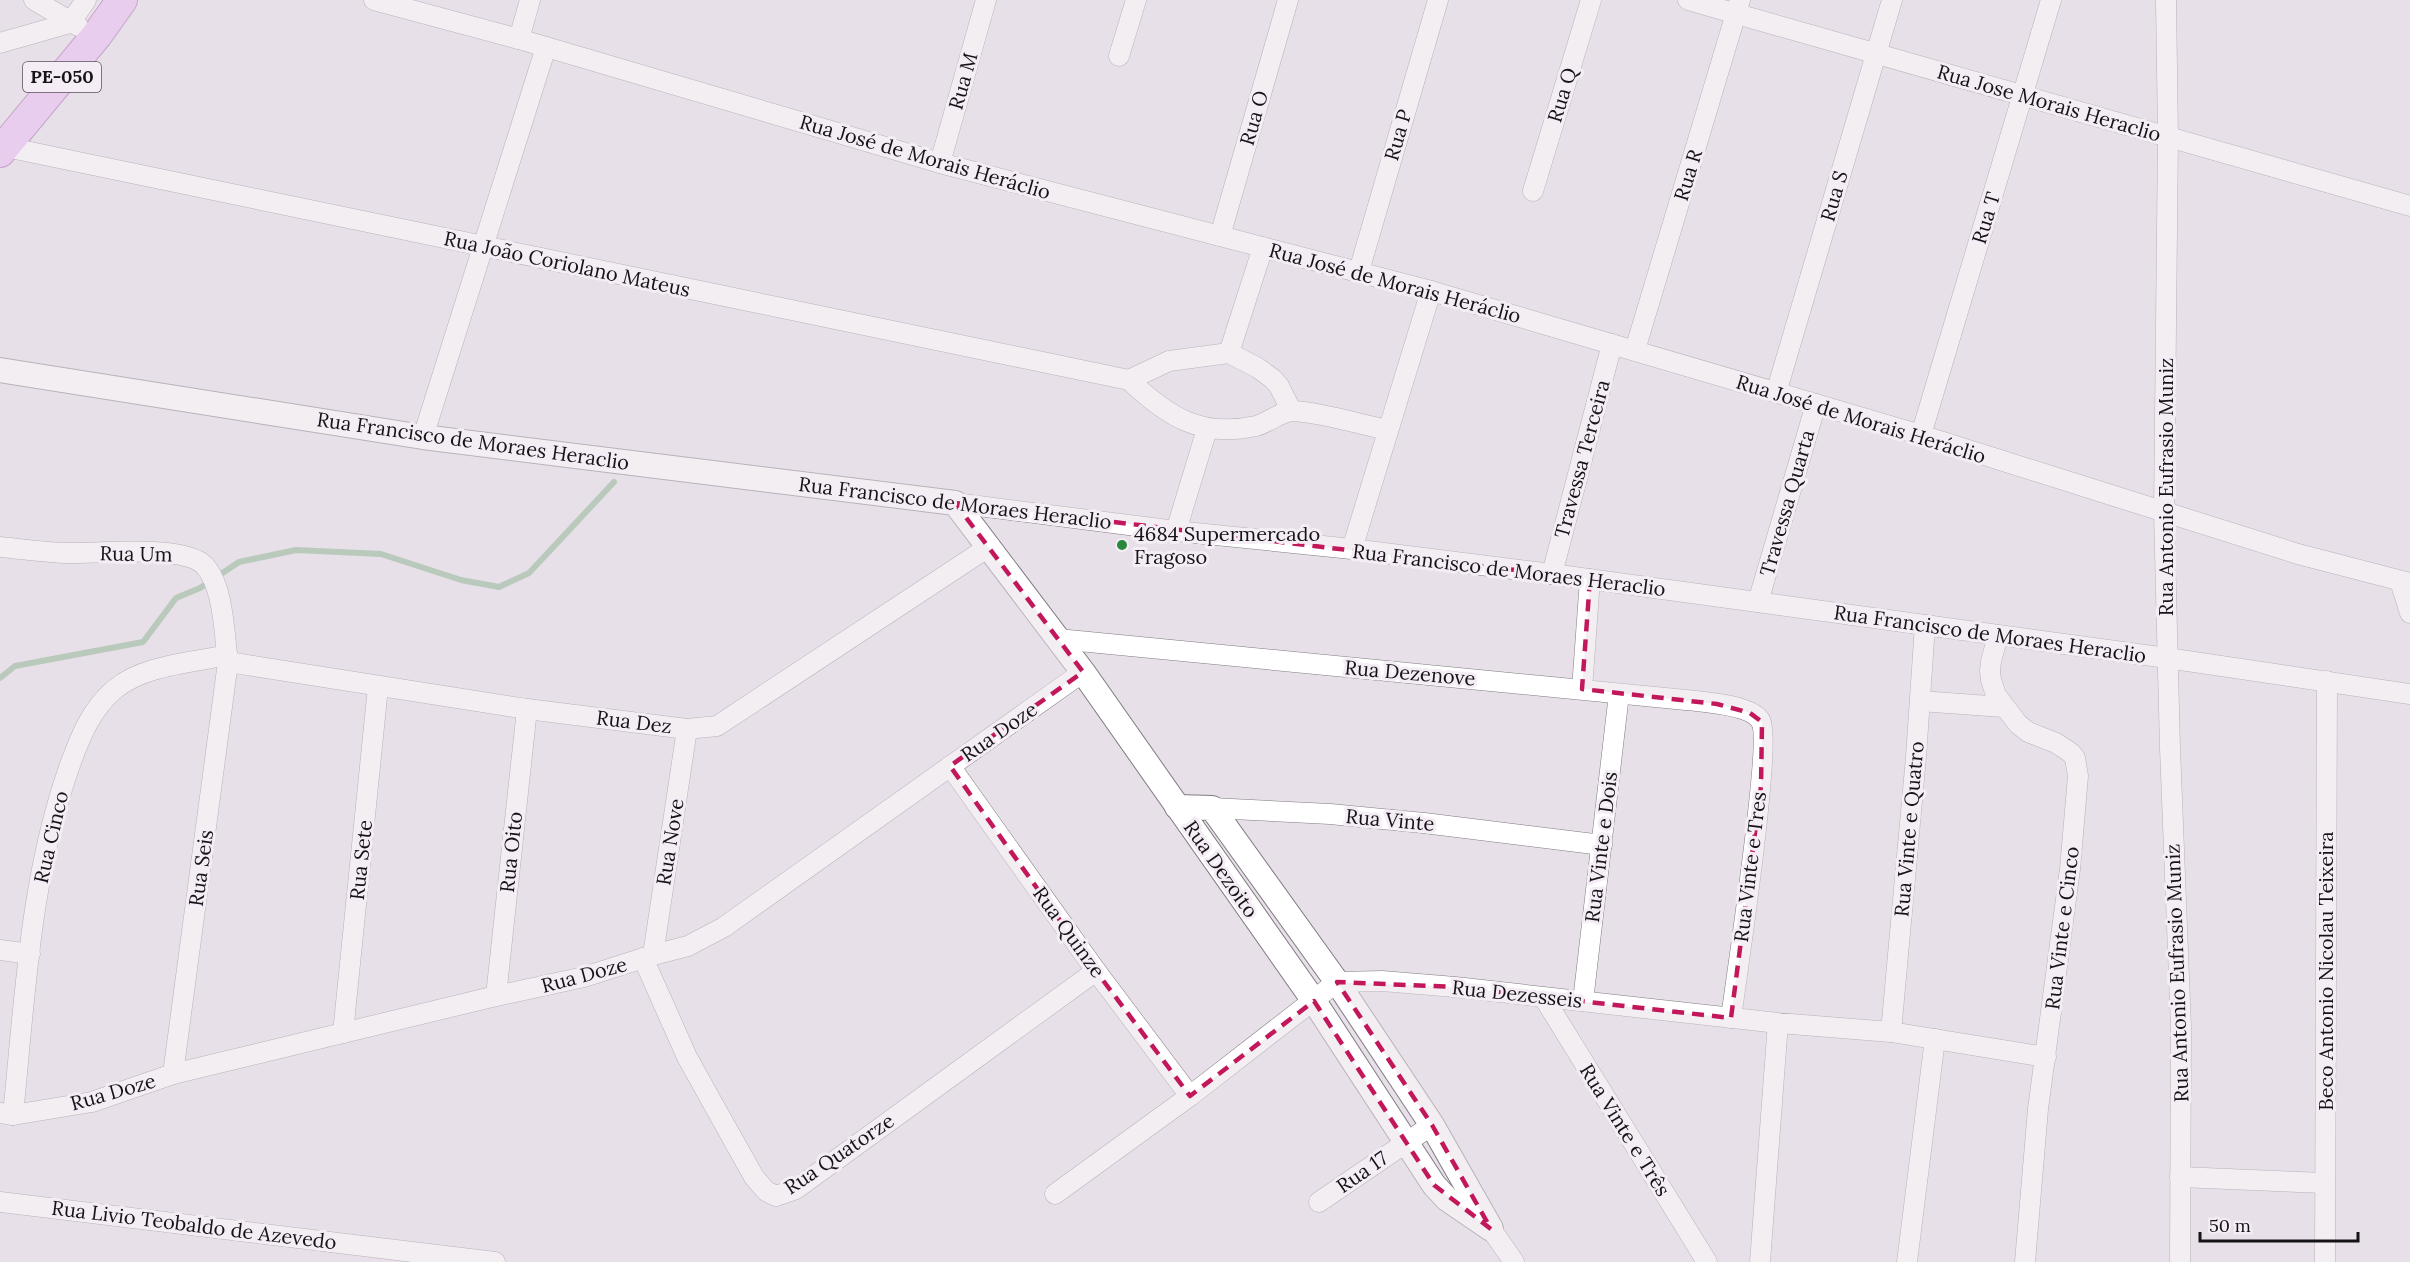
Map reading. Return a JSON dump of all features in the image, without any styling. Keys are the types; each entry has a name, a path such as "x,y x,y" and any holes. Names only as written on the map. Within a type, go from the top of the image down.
{"main road":[{"name":"PE-050","path":"3,149 83,29 122,0"}],"street":[{"path":"34,0 83,29"},
{"path":"83,29 86,0"},
{"name":"Rua José de Morais Heráclio","path":"374,0 519,39 940,163 1431,291 1921,435 2298,554 2405,582"},
{"path":"519,39 530,0"},
{"name":"Rua M","path":"940,163 986,0"},
{"path":"1119,56 1136,0"},
{"name":"Rua O","path":"1220,236 1288,0"},
{"name":"Rua P","path":"1359,271 1438,0"},
{"name":"Rua Q","path":"1533,191 1591,0"},
{"name":"Rua Jose Morais Heraclio","path":"1688,0 1738,7 1876,54 2410,206"},
{"name":"Rua S","path":"1776,393 1892,0"},
{"name":"Rua T","path":"1921,435 2050,0"},
{"name":"Rua Antonio Eufrasio Muniz","path":"2166,0 2168,137 2164,513 2181,1028 2180,1262"},
{"name":"Rua R","path":"1635,350 1738,7"},
{"path":"0,43 83,29"},
{"path":"423,437 546,47"},
{"name":"Rua João Coriolano Mateus","path":"3,149 1129,380 1161,407 1207,429 1223,430 1256,426 1291,410"},
{"path":"1229,353 1263,247"},
{"path":"1352,549 1431,291"},
{"name":"Travessa Terceira","path":"1552,574 1612,344"},
{"path":"1129,380 1169,362 1229,353 1258,368 1273,379 1291,410 1388,430"},
{"name":"Rua Francisco de Moraes Heraclio","path":"0,370 423,437 1176,531 1352,549 1552,574 2167,658 2410,694"},
{"name":"Travessa Quarta","path":"1758,602 1816,404"},
{"path":"1176,531 1207,429"},
{"name":"Rua Dezoito","path":"955,503 990,546 1083,672 1314,1001 1434,1185 1446,1199 1491,1229"},
{"name":"Rua Dez","path":"227,658 378,687 527,709 687,729 717,726 990,546"},
{"name":"Rua Um","path":"0,547 66,553 176,554 194,558 203,564 213,578 221,606 227,658"},
{"path":"1582,689 1590,579"},
{"path":"2405,582 2410,613"},
{"name":"Rua Vinte e Quatro","path":"1891,1032 1925,625"},
{"name":"Rua Vinte e Cinco","path":"1998,636 1991,661 1990,680 2003,707 2028,732 2056,743 2071,753 2075,758 2078,776 2070,869 2037,1120 2025,1262"},
{"name":"Rua Dezenove","path":"1058,639 1717,704 1740,709 1759,718"},
{"name":"Rua Cinco","path":"6,1114 41,871 51,823 64,781 87,722 99,705 115,689 136,677 150,672 227,658"},
{"name":"Rua Seis","path":"173,1074 227,658"},
{"name":"Rua Doze","path":"6,1114 92,1102 173,1074 584,977 688,946 724,927 1083,672"},
{"name":"Beco Antonio Nicolau Teixeira","path":"2325,1262 2327,681"},
{"name":"Rua Sete","path":"343,1033 378,687"},
{"name":"Rua Vinte e Dois","path":"1583,1001 1619,694"},
{"path":"1920,701 2003,707"},
{"name":"Rua Oito","path":"496,996 527,709"},
{"name":"Rua Vinte e Tres","path":"1731,1018 1761,786 1764,740 1763,726 1759,718"},
{"name":"Rua Nove","path":"648,957 687,729"},
{"name":"Rua Quinze","path":"950,766 1096,971 1190,1096"},
{"name":"Rua Vinte","path":"1177,807 1330,814 1602,845"},
{"name":"Rua Dezoito","path":"1212,808 1337,982 1432,1125 1491,1229 1514,1262"},
{"path":"0,950 30,954"},
{"name":"Rua Quatorze","path":"648,957 687,1057 749,1168 763,1189 776,1196 796,1189 1096,971"},
{"name":"Rua Dezesseis","path":"1337,982 1382,981 1778,1023 1891,1032 2046,1057"},
{"path":"1055,1194 1190,1096 1337,982"},
{"name":"Rua Vinte e Três","path":"1544,998 1707,1262"},
{"path":"1760,1262 1778,1023"},
{"path":"1907,1262 1935,1039"},
{"name":"Rua 17","path":"1318,1202 1432,1125"},
{"path":"2180,1178 2325,1183"},
{"name":"Rua Livio Teobaldo de Azevedo","path":"0,1202 495,1262"}],"highlighted area":[{"path":"955,503 1590,579 1582,689 1717,704 1750,713 1762,722 1761,786 1731,1018 1455,987 1337,982 1432,1125 1491,1229 1434,1185 1314,1001 1190,1096 1096,971 950,766 1083,672"}],"waterway":[{"path":"0,678 15,666 143,642 176,598 200,588 239,562 296,550 381,554 461,580 499,587 529,573 614,482"}],"place":[{"name":"4684 Supermercado Fragoso","path":"1122,545"}]}
